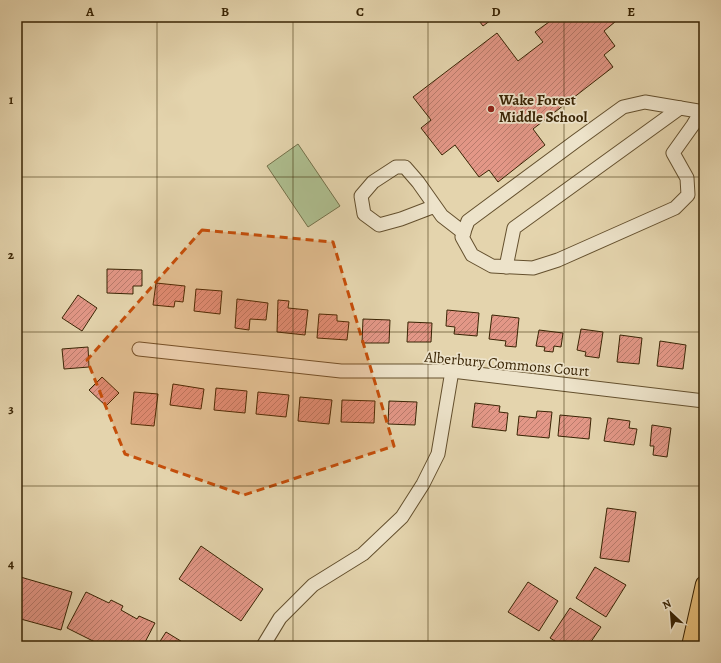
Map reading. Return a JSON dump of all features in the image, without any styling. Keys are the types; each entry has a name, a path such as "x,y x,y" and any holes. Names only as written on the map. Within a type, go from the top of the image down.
{"main road":[{"path":"693,645 704,584"}],"street":[{"path":"645,102 702,112 672,153 687,178 688,195 675,208 558,260 533,268 492,266 472,255 462,237 468,221 623,107 645,102"},
{"path":"506,267 514,228 680,108"},
{"path":"435,206 401,219 379,225 364,214 361,196 372,182 396,167 405,167 418,182 435,206 442,216 464,233"},
{"name":"Alberbury Commons Court","path":"139,349 341,371 452,372 704,401"},
{"path":"263,646 280,618 313,585 363,554 402,517 423,484 438,454 452,372"}],"highlighted area":[{"path":"202,230 333,242 394,446 244,495 125,454 87,360"}],"green space":[{"path":"298,144 340,206 308,227 267,166"}],"building":[{"path":"476,17 495,17 483,26"},
{"name":"Wake Forest Middle School","path":"545,17 621,17 604,31 615,46 604,55 613,67 533,129 545,145 498,182 489,170 479,177 455,145 442,155 421,128 431,120 413,97 497,33 518,61 543,42 535,32 549,22"},
{"path":"107,269 142,270 142,286 133,286 133,294 107,293"},
{"path":"156,283 185,286 183,302 175,301 174,307 153,305"},
{"path":"196,289 222,291 220,314 194,311"},
{"path":"78,295 97,308 82,331 62,318"},
{"path":"237,299 268,303 266,320 250,319 249,330 235,328"},
{"path":"278,300 289,301 288,308 308,310 305,335 277,332"},
{"path":"447,310 479,313 477,336 454,334 455,327 446,326"},
{"path":"319,314 337,315 337,321 349,322 347,340 317,338"},
{"path":"492,315 519,318 516,347 505,346 506,341 489,339"},
{"path":"363,319 390,320 389,343 362,343"},
{"path":"408,322 432,323 431,342 407,342"},
{"path":"581,329 603,332 599,358 585,356 586,352 577,350"},
{"path":"539,330 563,333 561,347 554,346 553,352 544,351 545,347 536,346"},
{"path":"620,335 642,338 639,364 617,362"},
{"path":"660,341 686,345 683,369 657,366"},
{"path":"88,347 89,367 64,369 62,349"},
{"path":"102,377 119,393 106,406 89,390"},
{"path":"173,384 204,389 201,409 170,405"},
{"path":"216,388 247,391 245,413 214,410"},
{"path":"134,392 158,394 154,426 131,424"},
{"path":"258,392 289,395 286,417 256,414"},
{"path":"300,397 332,400 329,424 298,421"},
{"path":"342,400 375,401 374,423 341,422"},
{"path":"389,401 417,402 415,425 388,424"},
{"path":"475,403 500,406 499,412 508,413 506,431 472,427"},
{"path":"537,411 552,412 549,438 517,435 519,416 536,418"},
{"path":"560,415 591,418 589,439 558,436"},
{"path":"608,418 630,421 629,428 637,429 634,445 604,441"},
{"path":"652,425 671,428 667,457 653,455 654,446 650,446"},
{"path":"607,508 636,512 629,562 600,558"},
{"path":"201,546 263,589 241,621 179,579"},
{"path":"595,567 626,585 606,617 576,598"},
{"path":"17,576 72,592 61,630 17,618"},
{"path":"528,582 558,601 539,631 508,612"},
{"path":"86,592 109,603 111,600 123,606 121,610 137,619 139,616 155,623 143,646 103,646 67,628"},
{"path":"570,608 601,627 588,646 563,646 550,638"},
{"path":"166,632 189,646 157,646"}],"place":[{"name":"Wake Forest Middle School","path":"491,109"}]}
